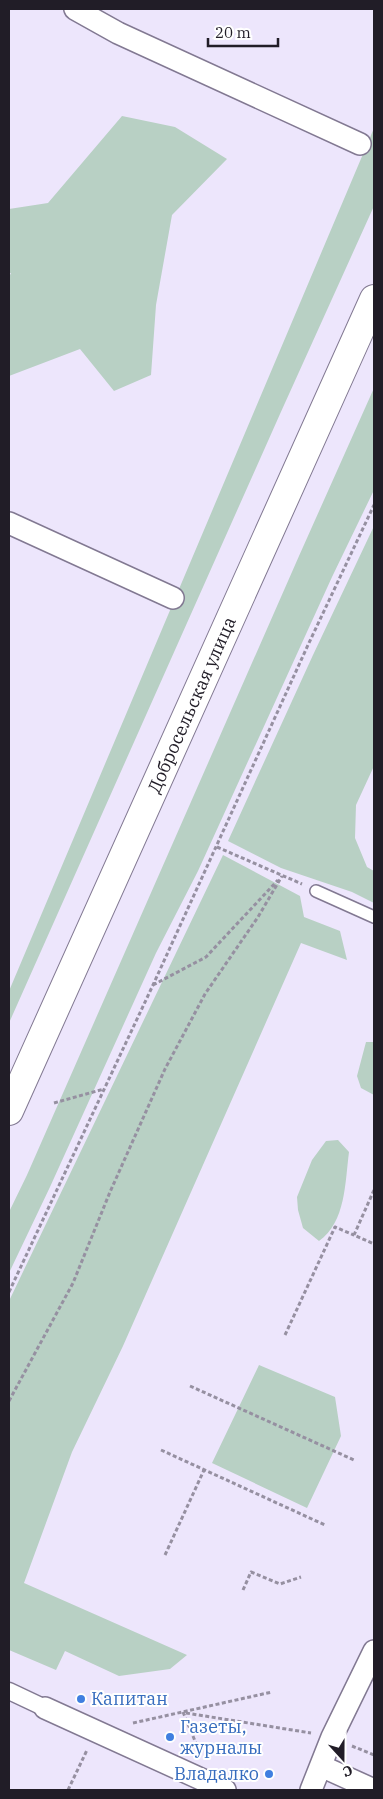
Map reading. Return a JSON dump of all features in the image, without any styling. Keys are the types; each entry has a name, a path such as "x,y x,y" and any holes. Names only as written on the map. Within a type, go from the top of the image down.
{"main road":[{"name":"Добросельская улица","path":"9,1111 374,299"}],"street":[{"path":"75,9 118,33 360,144"},
{"path":"9,523 173,598"},
{"path":"311,1790 332,1737 374,1651"},
{"path":"9,1691 219,1787"},
{"path":"321,1766 374,1790"}],"lane":[{"path":"316,891 374,917"}],"path":[{"path":"9,1292 374,505"},
{"path":"217,847 316,891"},
{"path":"153,985 206,957 282,876"},
{"path":"9,1401 73,1284 110,1192 165,1070 205,994 258,917 282,876"},
{"path":"54,1103 104,1089"},
{"path":"354,1235 374,1190"},
{"path":"285,1335 336,1227 374,1244"},
{"path":"190,1386 354,1460"},
{"path":"161,1450 325,1525"},
{"path":"165,1555 204,1470"},
{"path":"243,1590 251,1572 280,1584 301,1576"},
{"path":"68,1790 96,1732 272,1692"},
{"path":"183,1712 332,1737 374,1755"},
{"path":"183,1712 219,1787"}],"green space":[{"path":"122,116 175,127 227,159 172,215 156,305 151,375 114,391 80,349 9,376 9,277 11,273 9,273 9,209 48,203"},
{"path":"374,128 374,206 9,1023 9,991"},
{"path":"374,388 374,490 332,577 198,871 156,953 9,1273 9,1212"},
{"path":"374,526 374,766 356,805 355,838 367,867 374,871 374,903 352,892 281,868 228,841"},
{"path":"223,855 300,896 304,917 340,931 347,960 301,943 123,1346 72,1452 24,1583 187,1655 170,1669 119,1676 65,1651 56,1670 9,1650 9,1301"},
{"path":"366,1042 374,1042 374,1095 361,1088 357,1076"},
{"path":"338,1140 349,1152 343,1201 335,1223 319,1241 303,1228 297,1197 312,1160 326,1141"},
{"path":"259,1365 335,1397 341,1436 307,1508 212,1463"}],"place":[{"name":"Капитан","path":"81,1699"},
{"name":"Газеты, журналы","path":"170,1737"},
{"name":"Владалко","path":"269,1774"}]}
